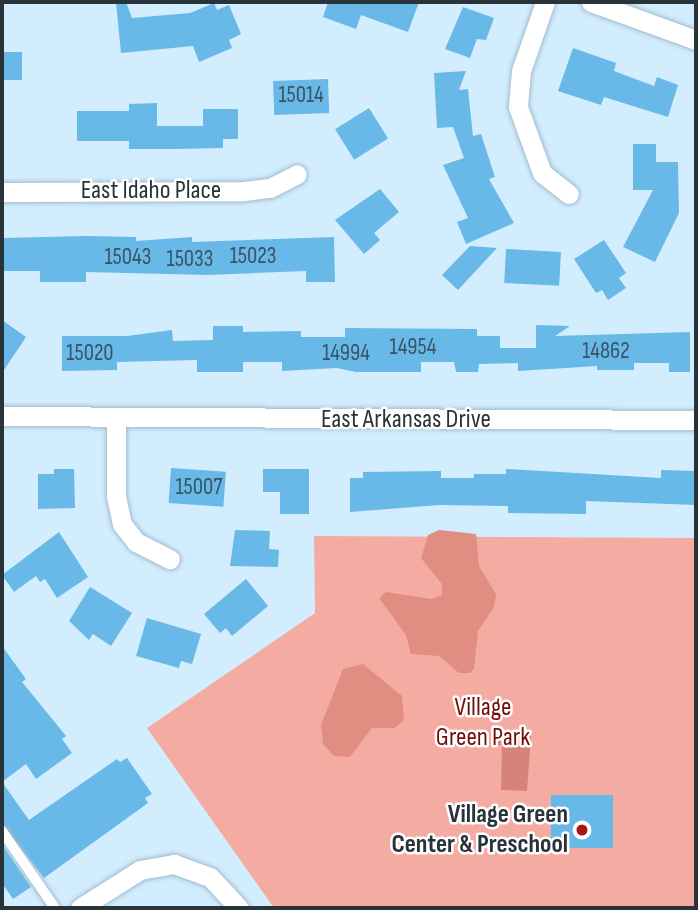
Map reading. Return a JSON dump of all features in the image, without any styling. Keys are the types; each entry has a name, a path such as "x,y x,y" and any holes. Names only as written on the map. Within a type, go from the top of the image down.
{"street":[{"path":"545,2 521,71 518,107 542,173 569,194"},
{"path":"591,2 696,40"},
{"name":"East Idaho Place","path":"2,192 253,190 277,186 297,174"},
{"name":"East Arkansas Drive","path":"2,416 116,419 696,420"},
{"path":"116,419 116,496 122,524 136,542 170,559"},
{"path":"80,908 140,870 174,864 210,877 239,908"}],"lane":[{"path":"2,831 55,908"}],"green space":[{"name":"Village Green Park","path":"314,536 696,538 696,908 274,908 147,728 315,613"}],"shaded area":[{"path":"439,530 476,534 479,566 496,594 494,607 478,631 474,669 470,673 459,673 439,656 411,654 406,635 379,598 386,592 431,599 442,595 442,584 421,558 428,535"},
{"path":"363,664 402,696 404,720 395,728 372,728 350,757 334,756 323,744 321,725 343,669"},
{"path":"497,736 531,736 527,791 501,790 502,745 497,745"}],"building":[{"path":"116,2 126,2 132,18 190,13 214,3 217,10 229,5 241,34 229,40 232,48 199,62 193,46 121,53"},
{"path":"328,2 419,2 408,32 361,15 356,29 323,17"},
{"path":"463,7 494,18 486,40 477,39 470,58 445,49"},
{"path":"573,48 616,63 614,71 654,86 657,77 678,85 668,117 604,97 601,105 558,91"},
{"path":"2,52 22,52 22,80 2,80"},
{"path":"466,71 459,90 468,89 473,136 481,134 495,177 489,179 514,223 466,244 457,222 468,218 443,165 464,158 453,127 437,128 434,73"},
{"path":"328,79 329,113 274,115 273,81"},
{"path":"157,103 157,126 203,126 203,109 238,109 238,139 223,139 223,148 175,149 129,149 129,141 77,141 77,111 129,111 129,104"},
{"path":"369,108 388,139 354,160 335,129"},
{"path":"633,144 656,144 656,162 678,162 679,213 655,262 623,247 653,190 633,190"},
{"path":"380,189 399,212 374,233 380,240 364,254 335,220"},
{"path":"136,237 136,241 192,237 192,242 334,237 335,282 306,282 306,271 208,275 86,272 86,282 40,282 40,271 2,271 3,238"},
{"path":"604,240 626,273 619,278 626,288 608,300 602,290 596,293 574,259"},
{"path":"470,246 497,248 458,290 442,275"},
{"path":"506,249 561,252 559,286 504,283"},
{"path":"2,320 26,337 2,373"},
{"path":"536,325 570,326 555,336 690,332 690,372 669,372 669,363 634,363 634,370 597,370 597,366 518,371 518,363 479,364 478,372 456,372 454,362 421,362 421,372 356,372 337,368 282,371 282,362 243,362 243,372 197,372 197,360 117,362 117,370 62,371 62,336 127,336 172,330 173,341 213,340 213,326 243,326 243,332 301,331 301,337 345,337 345,328 477,329 477,336 500,336 500,348 536,348"},
{"path":"171,468 226,472 223,507 169,503"},
{"path":"54,469 74,469 75,508 38,509 38,474 54,474"},
{"path":"263,469 309,469 309,514 280,514 280,492 263,492"},
{"path":"506,469 661,478 661,470 696,471 696,505 586,501 586,514 508,513 508,506 439,505 350,512 350,478 363,478 363,472 441,471 441,478 474,478 474,474 506,474"},
{"path":"235,530 270,531 269,549 279,550 278,567 230,566"},
{"path":"59,532 88,577 57,598 45,579 40,582 36,576 14,592 2,575"},
{"path":"246,579 268,606 232,636 226,628 220,633 204,614"},
{"path":"90,587 132,613 111,646 93,634 89,640 69,621"},
{"path":"147,618 201,634 192,664 181,661 179,668 136,656"},
{"path":"2,646 26,679 22,682 66,736 62,739 72,753 36,779 26,764 2,782"},
{"path":"127,758 152,794 145,798 148,803 44,878 2,824 2,782 29,820 117,759 120,762"},
{"name":"Village Green Center & Preschool","path":"551,795 613,795 613,848 551,848"},
{"path":"2,844 31,887 13,899 2,883"}],"place":[{"name":"Village Green Center & Preschool","path":"582,830"}]}
